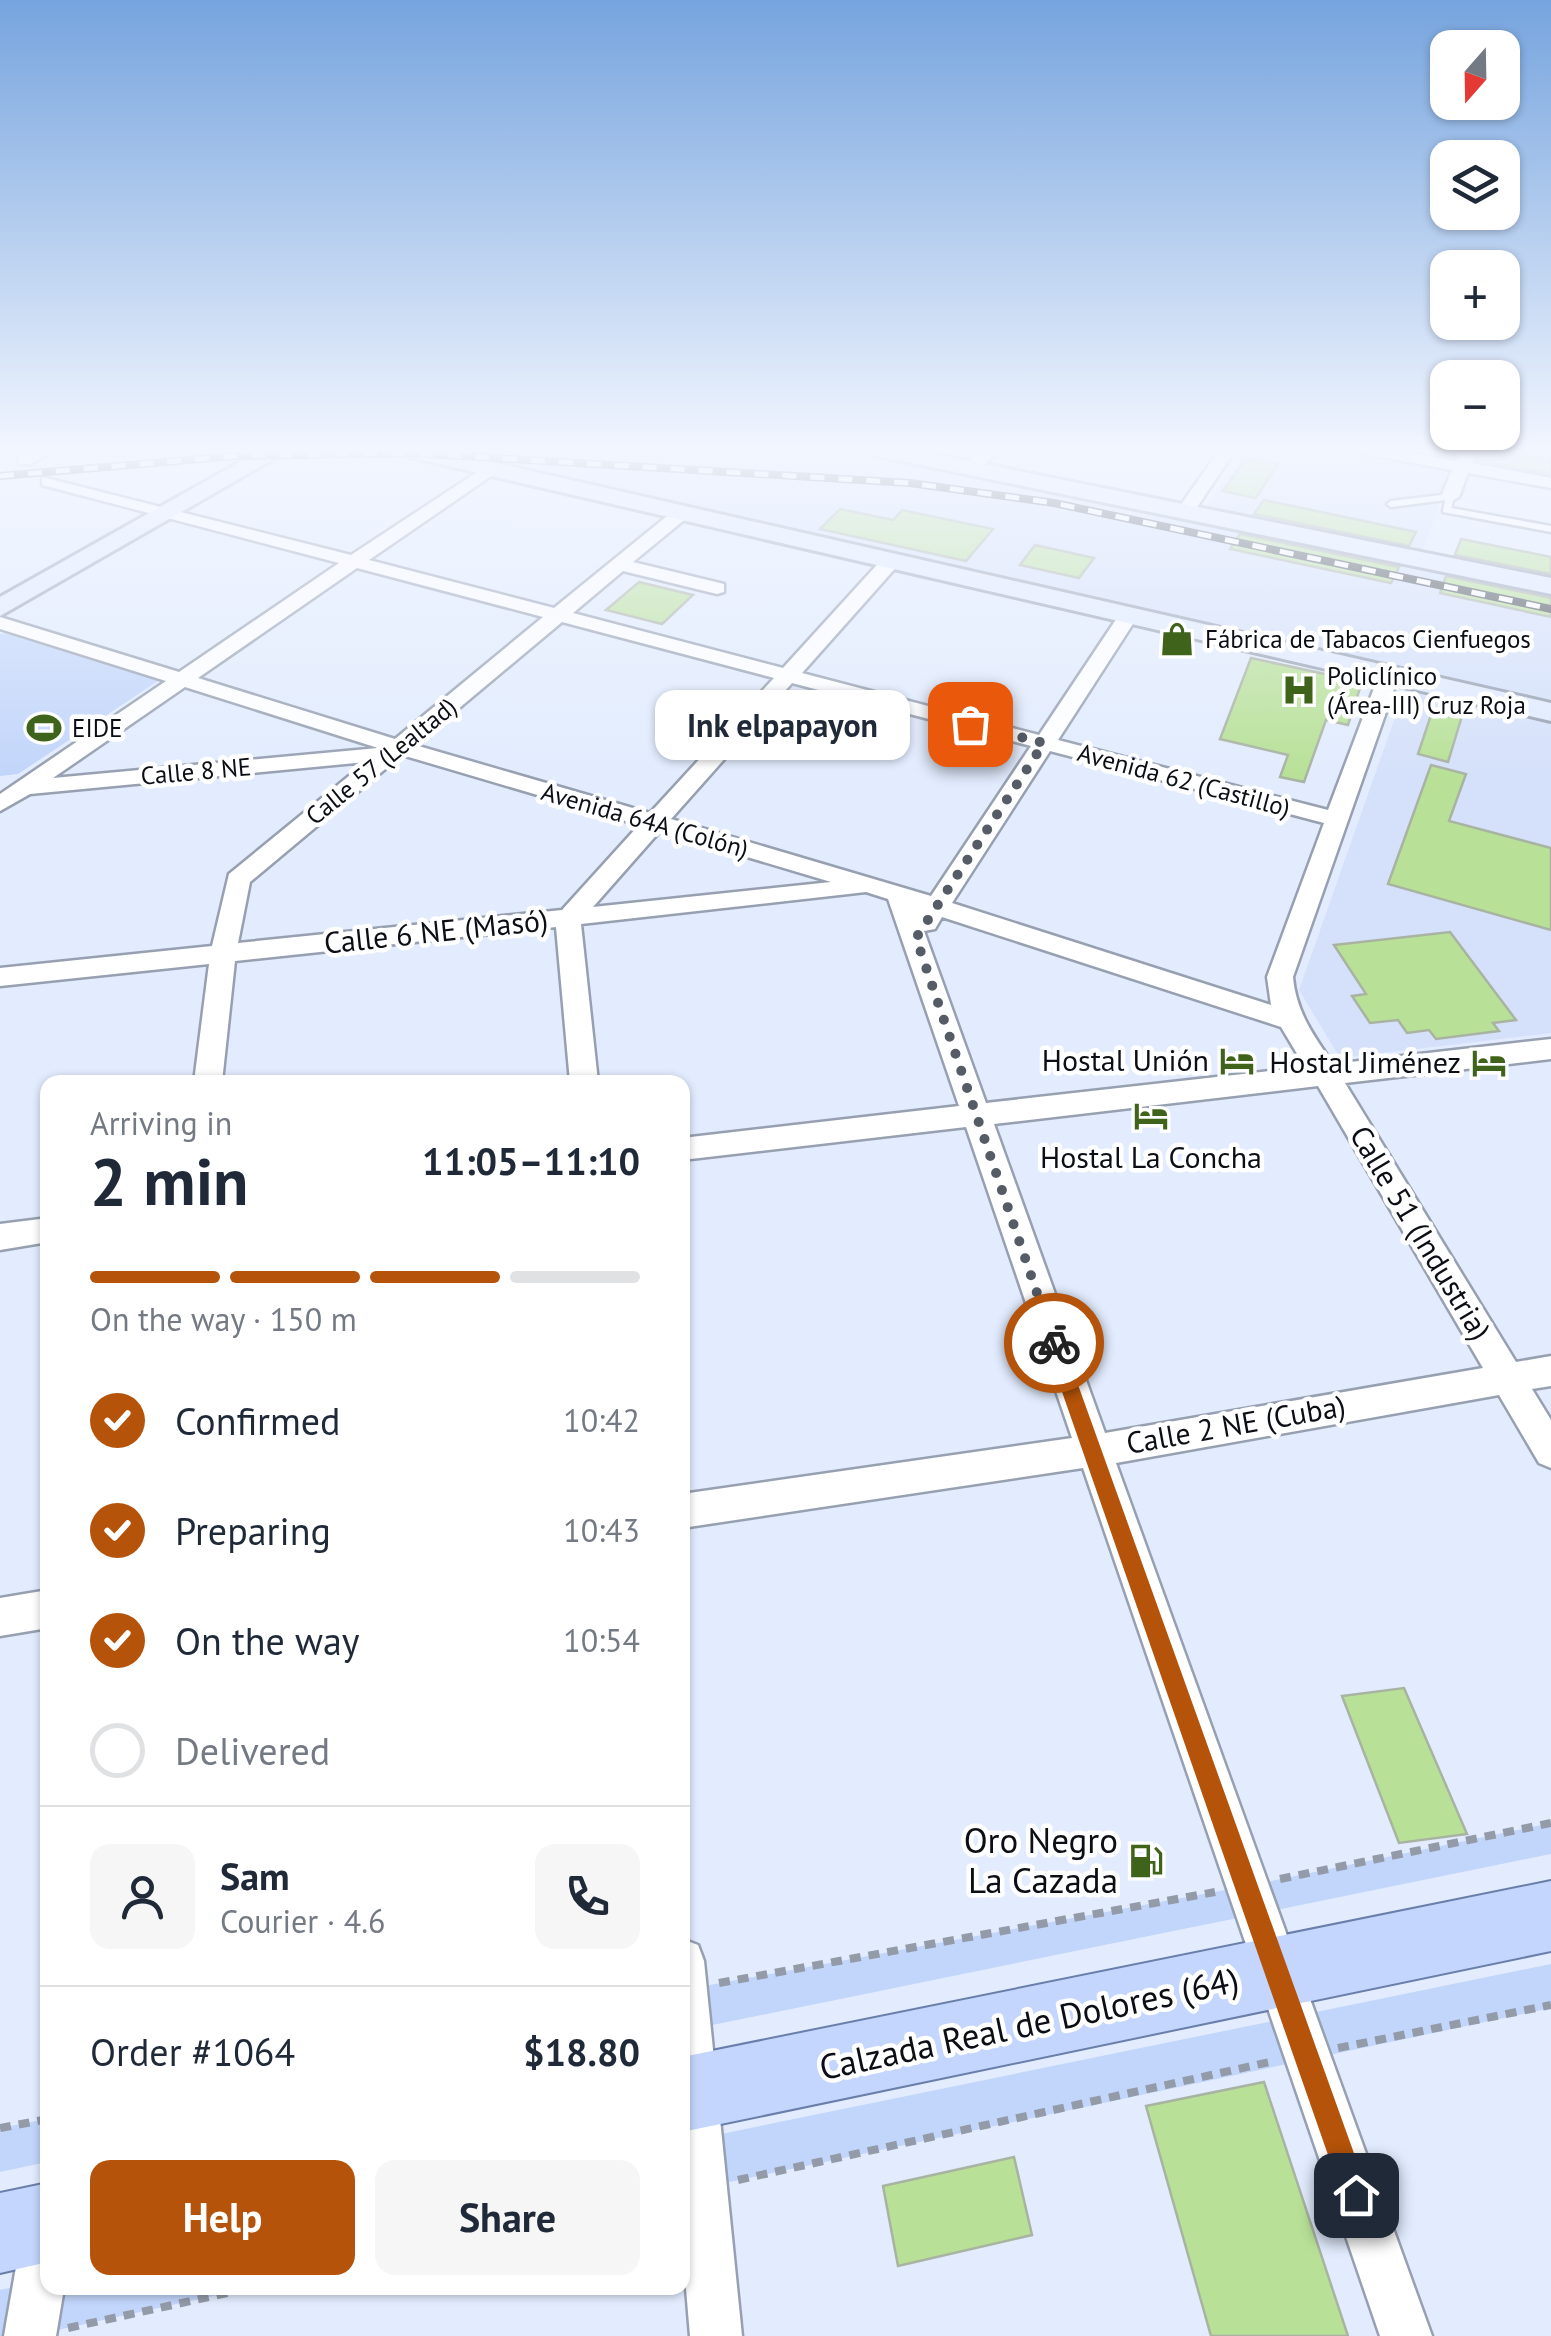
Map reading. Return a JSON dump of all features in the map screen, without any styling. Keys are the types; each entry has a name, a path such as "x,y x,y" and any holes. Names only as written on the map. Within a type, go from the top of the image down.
{"main road":[{"name":"Calzada Real de Dolores (64)","path":"690,2094 1551,1916"},
{"path":"0,2233 40,2226"}],"street":[{"path":"0,608 88,558"},
{"name":"Avenida 62 (Castillo)","path":"333,558 1334,819"},
{"path":"0,804 359,558"},
{"name":"Calle 57 (Lealtad)","path":"209,1075 223,954 238,879 627,558"},
{"path":"883,558 1551,712"},
{"path":"1413,558 1551,586"},
{"path":"583,1075 568,918 892,560"},
{"path":"620,564 717,588"},
{"path":"1128,616 926,923 973,1113 1406,2336"},
{"name":"Avenida 64A (Colón)","path":"0,622 395,750 886,891"},
{"name":"Calle 51 (Industria)","path":"1388,674 1280,977 1280,993 1290,1020 1551,1452"},
{"name":"Calle 8 NE","path":"0,789 395,750"},
{"path":"886,891 926,923 1290,1020"},
{"name":"Calle 6 NE (Masó)","path":"0,977 568,918 886,891"},
{"path":"690,1149 973,1113 1327,1077 1551,1049"},
{"path":"0,1236 40,1231"},
{"name":"Calle 2 NE (Cuba)","path":"690,1510 1092,1450 1551,1371"},
{"path":"0,1616 40,1611"},
{"path":"690,2094 716,2336"},
{"path":"39,2334 42,2295"}],"path":[{"path":"690,1974 1246,1886 1551,1823"},
{"path":"702,2188 1306,2054 1551,2005"},
{"path":"0,2128 40,2120"},
{"path":"39,2334 218,2295"}],"shaded area":[{"path":"915,558 1389,558 1551,591 1551,702"},
{"name":"EIDE","path":"0,634 158,681 18,774 0,776"},
{"path":"1405,689 1551,723 1551,1033 1340,1058 1299,990"},
{"path":"1551,1823 1551,1854 690,2030 690,1989 1247,1886"},
{"path":"1551,1964 1551,2008 690,2191 690,2140"},
{"path":"40,2120 40,2163 0,2172 0,2128"},
{"path":"40,2281 40,2295 218,2295 30,2336 0,2336 0,2290"}],"building":[{"path":"1025,558 1094,558 1079,578 1020,565"},
{"path":"1273,558 1356,558 1399,567 1391,583"},
{"path":"1470,558 1551,558 1551,574"},
{"path":"1446,576 1551,598 1551,617 1440,593"},
{"path":"639,582 693,595 662,624 606,610"},
{"path":"1251,658 1362,682 1348,725 1326,720 1304,782 1280,777 1288,755 1220,739"},
{"path":"1433,709 1462,716 1448,762 1418,754"},
{"path":"1431,765 1466,774 1449,821 1551,848 1551,930 1388,884"},
{"path":"1450,932 1516,1020 1493,1023 1499,1031 1436,1039 1429,1030 1407,1033 1398,1020 1370,1023 1352,996 1366,994 1334,945"},
{"path":"1404,1688 1467,1834 1399,1843 1342,1696"},
{"path":"1264,2082 1348,2336 1211,2336 1146,2106"},
{"path":"1014,2157 1032,2235 898,2266 883,2186"}],"railway":[{"path":"1312,558 1551,609"}],"way so far":[{"path":"970,724 1044,743 916,938 1054,1343"}],"place":[{"name":"Fábrica de Tabacos Cienfuegos","path":"1177,639"},
{"name":"Policlínico (Área-III) Cruz Roja","path":"1299,690"},
{"name":"Ink elpapayon","path":"970,724"},
{"name":"EIDE","path":"44,728"},
{"name":"Hostal Unión","path":"1237,1061"},
{"name":"Hostal Jiménez","path":"1489,1063"},
{"name":"Hostal La Concha","path":"1151,1116"},
{"name":"Oro Negro La Cazada","path":"1146,1861"}],"route":[{"path":"1054,1343 1356,2195"}]}
